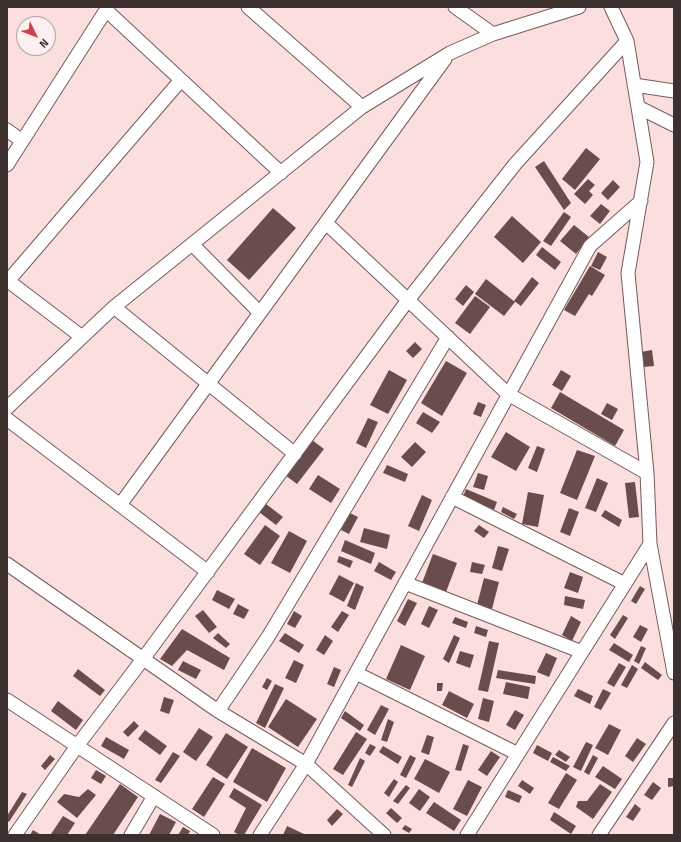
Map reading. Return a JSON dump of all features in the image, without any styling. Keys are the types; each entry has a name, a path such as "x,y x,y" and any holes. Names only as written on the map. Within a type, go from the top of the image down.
{"street":[{"path":"248,7 362,107"},
{"path":"455,7 493,34"},
{"path":"7,408 114,307 362,107 450,53 493,34 579,7"},
{"path":"611,7 627,41 647,162 628,273 647,473 650,544 674,673"},
{"path":"7,165 107,8 181,80 281,173"},
{"path":"16,835 77,746 208,572 408,300 516,163 627,41"},
{"path":"120,505 450,53"},
{"path":"82,337 7,280 181,80"},
{"path":"634,85 674,91"},
{"path":"638,107 674,125"},
{"path":"7,130 22,141"},
{"path":"260,835 306,764 590,246 641,201"},
{"path":"326,223 508,394 647,473"},
{"path":"192,244 260,313"},
{"path":"114,307 295,454"},
{"path":"218,711 268,637 448,337"},
{"path":"7,419 208,572"},
{"path":"452,497 625,584"},
{"path":"467,835 650,544"},
{"path":"7,564 218,711 306,764 384,835"},
{"path":"405,583 582,652"},
{"path":"356,673 518,754"},
{"path":"7,700 213,835"},
{"path":"599,835 674,724"},
{"path":"131,835 154,796"}],"building":[{"path":"586,148 600,159 575,190 562,179"},
{"path":"544,161 571,203 564,210 535,167"},
{"path":"588,179 595,185 589,191 593,195 585,204 574,194"},
{"path":"613,180 620,187 608,200 601,193"},
{"path":"601,204 610,211 600,224 590,216"},
{"path":"273,208 296,228 249,280 227,260"},
{"path":"564,212 571,217 551,246 543,241"},
{"path":"512,216 541,242 523,263 494,237"},
{"path":"574,225 589,237 576,254 560,241"},
{"path":"542,247 561,262 555,270 536,255"},
{"path":"598,252 607,257 600,270 591,266"},
{"path":"590,266 605,275 592,296 589,294 575,316 564,310"},
{"path":"532,277 539,283 521,306 514,301"},
{"path":"486,279 515,302 504,316 475,294"},
{"path":"466,285 474,292 463,306 455,299"},
{"path":"475,296 490,307 470,334 455,323"},
{"path":"415,342 422,349 413,358 406,351"},
{"path":"652,350 654,366 643,367 641,352"},
{"path":"446,361 467,373 442,416 421,403"},
{"path":"389,370 407,380 388,414 370,405"},
{"path":"561,370 571,376 562,391 552,385"},
{"path":"560,392 624,430 615,446 551,408"},
{"path":"478,402 486,405 481,417 473,414"},
{"path":"607,403 618,409 612,420 601,414"},
{"path":"423,412 440,422 432,433 416,423"},
{"path":"368,418 378,422 366,448 356,443"},
{"path":"506,432 530,447 516,471 491,457"},
{"path":"312,440 324,449 297,484 285,475"},
{"path":"415,442 426,452 412,467 401,457"},
{"path":"537,446 545,449 537,472 528,468"},
{"path":"577,450 595,456 577,500 560,493"},
{"path":"387,465 408,474 405,482 383,473"},
{"path":"478,473 488,476 484,490 473,487"},
{"path":"318,475 340,489 331,503 309,489"},
{"path":"597,478 608,483 596,512 585,508"},
{"path":"635,482 639,517 629,518 625,483"},
{"path":"466,489 497,502 494,510 463,497"},
{"path":"528,492 544,495 538,527 522,524"},
{"path":"422,495 432,500 419,531 408,526"},
{"path":"266,504 283,517 276,525 259,512"},
{"path":"503,507 517,514 514,519 501,512"},
{"path":"569,508 579,512 570,536 560,532"},
{"path":"605,510 622,520 619,527 601,516"},
{"path":"350,513 358,517 349,534 341,530"},
{"path":"265,525 280,536 260,565 244,554"},
{"path":"479,525 489,532 484,538 474,531"},
{"path":"364,528 390,535 387,549 360,542"},
{"path":"289,531 307,541 290,573 271,563"},
{"path":"345,540 375,553 371,564 341,551"},
{"path":"498,546 509,549 502,571 492,568"},
{"path":"433,554 457,563 446,592 422,583"},
{"path":"339,556 353,561 350,568 337,562"},
{"path":"379,562 396,572 391,580 374,571"},
{"path":"472,562 485,565 482,574 470,572"},
{"path":"570,572 583,577 578,593 564,588"},
{"path":"339,575 354,583 344,602 329,594"},
{"path":"484,578 499,582 492,609 477,605"},
{"path":"356,583 364,587 355,610 347,606"},
{"path":"640,586 645,589 636,604 631,601"},
{"path":"217,590 235,599 229,609 212,600"},
{"path":"565,596 585,600 583,609 564,605"},
{"path":"408,599 417,603 405,626 397,621"},
{"path":"238,604 249,610 244,619 233,614"},
{"path":"429,606 438,610 429,628 421,624"},
{"path":"203,610 217,627 209,633 195,616"},
{"path":"294,611 302,616 295,628 287,624"},
{"path":"342,611 349,615 338,632 331,627"},
{"path":"623,615 628,618 615,639 610,635"},
{"path":"571,616 581,622 572,641 562,635"},
{"path":"455,617 468,622 466,628 452,623"},
{"path":"640,625 648,629 641,642 633,637"},
{"path":"476,626 488,630 486,637 474,633"},
{"path":"182,629 230,658 224,670 187,650 172,666 160,659"},
{"path":"218,633 230,644 226,648 213,638"},
{"path":"285,633 304,645 299,653 279,641"},
{"path":"325,635 333,641 324,655 316,650"},
{"path":"454,635 460,638 449,663 443,659"},
{"path":"489,641 499,643 488,692 478,690"},
{"path":"614,643 633,655 629,662 609,650"},
{"path":"401,645 425,656 410,690 386,679"},
{"path":"641,646 646,648 639,664 634,661"},
{"path":"460,651 474,655 470,668 456,663"},
{"path":"546,653 557,658 549,677 537,672"},
{"path":"294,660 304,665 296,683 285,678"},
{"path":"183,661 201,670 196,679 178,670"},
{"path":"645,662 662,675 658,680 641,668"},
{"path":"619,663 626,667 614,687 607,683"},
{"path":"632,665 638,669 627,688 621,685"},
{"path":"334,667 341,670 334,687 327,684"},
{"path":"78,669 105,690 100,696 73,676"},
{"path":"498,670 536,676 535,684 496,678"},
{"path":"267,678 272,681 267,690 262,687"},
{"path":"506,682 530,687 528,699 503,694"},
{"path":"437,683 443,683 442,691 437,691"},
{"path":"275,684 284,688 265,728 256,723"},
{"path":"578,689 593,696 590,704 574,696"},
{"path":"603,689 611,693 601,710 594,707"},
{"path":"449,691 474,704 467,718 442,705"},
{"path":"164,697 174,700 169,714 160,711"},
{"path":"483,698 494,701 489,722 478,719"},
{"path":"286,699 317,719 298,747 268,727"},
{"path":"58,701 83,720 76,730 51,711"},
{"path":"381,705 389,709 375,735 367,730"},
{"path":"515,710 524,715 515,730 506,725"},
{"path":"345,711 364,725 360,731 341,718"},
{"path":"388,719 394,722 387,742 381,740"},
{"path":"134,721 139,726 128,737 123,732"},
{"path":"609,724 621,730 608,755 595,748"},
{"path":"199,728 213,737 196,761 183,752"},
{"path":"145,730 167,746 160,755 138,739"},
{"path":"356,732 367,739 343,775 333,769"},
{"path":"226,733 248,747 227,779 206,765"},
{"path":"427,735 434,737 429,755 421,752"},
{"path":"106,737 129,750 124,759 101,746"},
{"path":"637,738 646,744 633,762 625,756"},
{"path":"586,742 593,745 581,771 573,767"},
{"path":"370,744 376,747 370,756 365,753"},
{"path":"463,744 469,746 461,771 455,770"},
{"path":"537,745 552,753 548,761 533,753"},
{"path":"383,746 402,757 398,764 379,752"},
{"path":"252,748 286,768 267,802 233,782"},
{"path":"559,750 570,757 566,762 555,755"},
{"path":"491,751 500,757 487,776 478,770"},
{"path":"173,752 180,756 161,783 155,780"},
{"path":"50,755 55,759 45,770 41,766"},
{"path":"410,755 416,758 406,778 400,775"},
{"path":"593,755 598,758 589,775 584,772"},
{"path":"553,757 570,766 566,771 550,762"},
{"path":"360,758 365,761 352,787 348,785"},
{"path":"425,759 450,772 439,793 414,779"},
{"path":"603,766 622,779 615,789 595,777"},
{"path":"96,770 106,776 101,784 91,778"},
{"path":"566,773 577,780 559,809 548,803"},
{"path":"213,777 225,784 204,817 192,809"},
{"path":"668,778 674,778 674,786 668,787"},
{"path":"394,779 398,782 389,797 384,793"},
{"path":"468,780 482,787 467,816 453,809"},
{"path":"522,780 534,788 530,794 518,786"},
{"path":"653,782 661,788 652,800 644,795"},
{"path":"120,784 138,797 113,835 85,835"},
{"path":"600,784 612,792 593,819 576,807 578,801 587,801"},
{"path":"406,785 410,788 398,804 393,801"},
{"path":"234,788 262,805 244,835 239,835 234,832 246,808 229,797"},
{"path":"88,789 96,795 77,818 57,802 64,794 79,797"},
{"path":"419,789 430,797 420,811 409,803"},
{"path":"508,790 522,796 519,803 505,797"},
{"path":"22,792 27,794 9,822 7,820 7,816"},
{"path":"434,802 461,820 454,831 426,813"},
{"path":"635,804 641,809 633,821 626,817"},
{"path":"391,808 402,818 397,823 386,813"},
{"path":"337,809 343,814 332,826 327,820"},
{"path":"554,812 576,826 571,834 550,820"},
{"path":"160,814 176,822 169,835 149,835"},
{"path":"63,816 75,823 67,835 51,834"},
{"path":"405,825 412,829 409,833 402,829"},
{"path":"287,826 306,835 283,835"},
{"path":"183,827 190,831 188,835 178,835"},
{"path":"33,830 41,835 30,835"}]}
